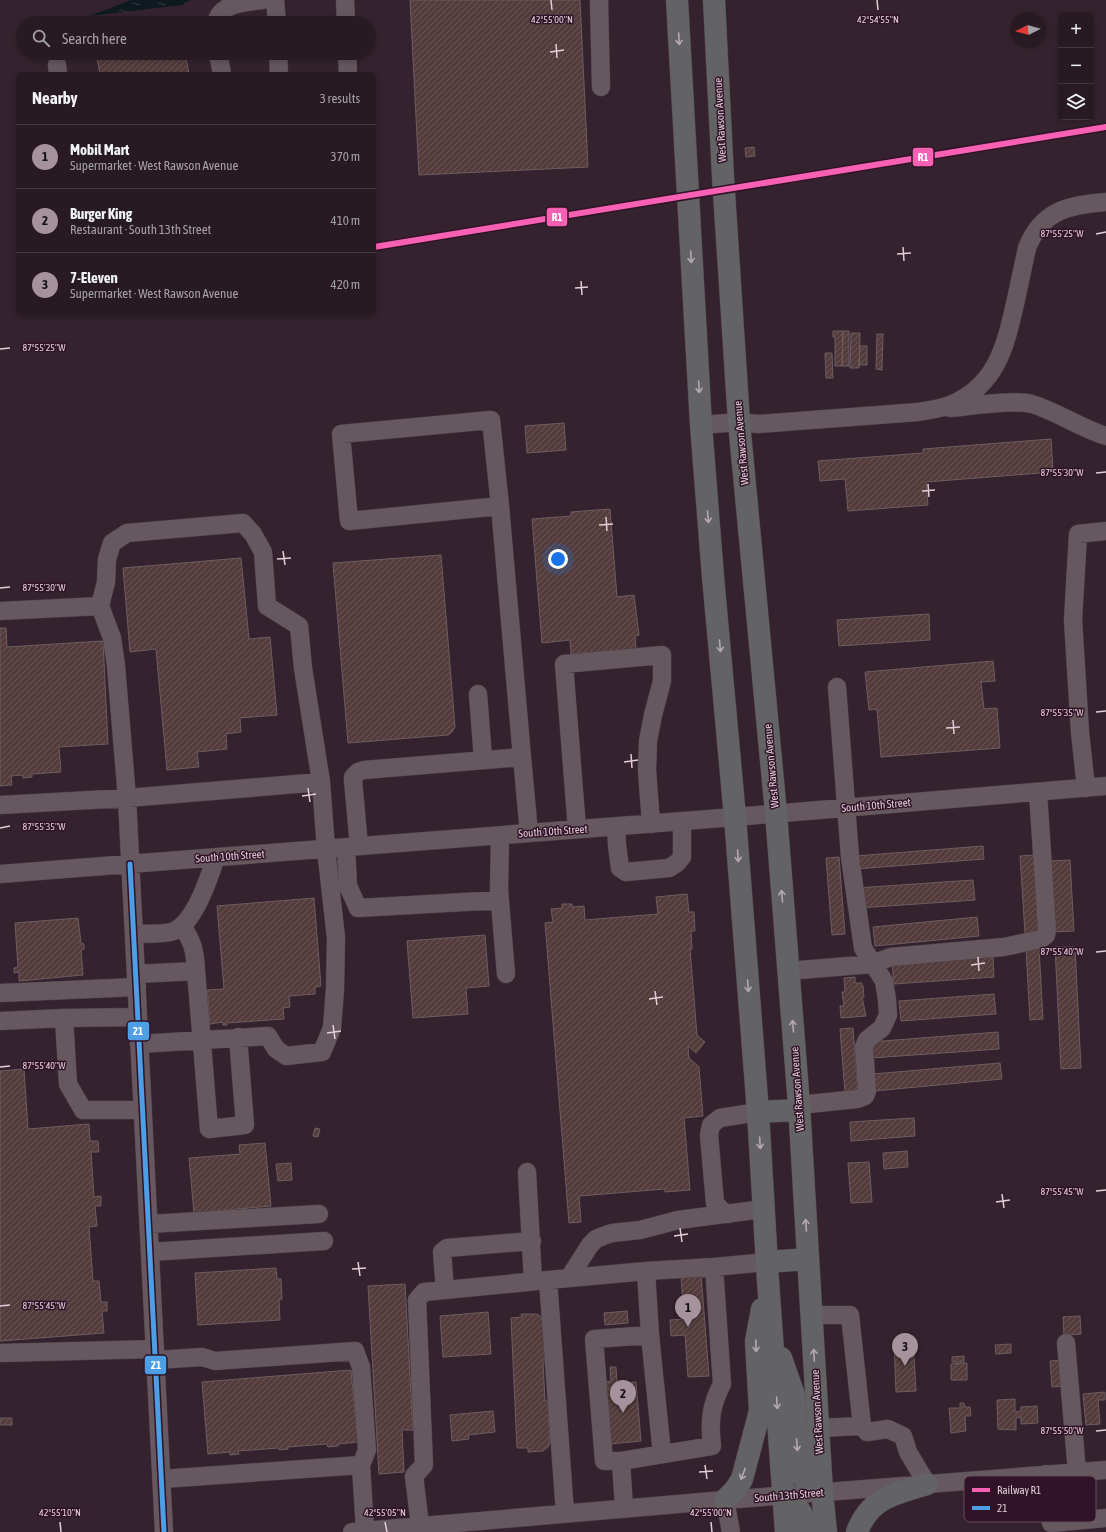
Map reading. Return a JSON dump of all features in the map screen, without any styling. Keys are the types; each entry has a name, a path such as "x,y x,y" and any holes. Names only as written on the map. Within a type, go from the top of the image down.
{"main road":[{"path":"677,0 701,425 735,817 758,1112 767,1271 786,1532"},
{"name":"West Rawson Avenue","path":"714,0 723,177 739,422 776,813 799,1107 822,1492 826,1532"},
{"path":"758,1112 799,1107"},
{"path":"767,1271 808,1259"},
{"path":"725,1500 735,1490 742,1479 760,1411 756,1341 767,1271"},
{"path":"772,1340 785,1367 794,1395 800,1473 807,1483 822,1492"},
{"path":"856,1532 861,1520 868,1511 879,1502 903,1491 927,1484"},
{"path":"783,1495 793,1502 801,1511 806,1521 807,1532"}],"street":[{"path":"219,16 224,9 233,5 262,0"},
{"path":"275,0 276,16"},
{"path":"345,0 346,16"},
{"path":"599,0 601,87"},
{"path":"219,60 222,72"},
{"path":"278,60 279,72"},
{"path":"347,60 348,72"},
{"path":"936,409 951,405 976,389 988,378 997,364 1008,335 1027,248 1032,235 1042,223 1055,213 1067,207 1106,202"},
{"path":"701,425 739,422 758,424 918,412 1011,402 1030,404 1047,409 1093,432 1106,436"},
{"path":"500,506 349,521 341,434 491,420 500,506 529,833"},
{"path":"140,1044 268,1036 276,1049 286,1056 322,1052 332,1028 336,989 336,938 320,782 303,668 299,626 267,606 263,552 253,534 243,523 127,533 112,543 107,559 106,582 100,606 112,638 116,666 127,798 164,1532"},
{"path":"1086,788 1080,732 1073,620 1078,534 1106,530"},
{"path":"0,611 100,606"},
{"path":"577,830 564,664 662,655 662,681 648,741 647,770 651,824"},
{"path":"799,1107 857,1099 865,1096 867,1091 864,1047 867,1040 882,1028 888,1014 884,981 863,948 850,857 837,687"},
{"path":"478,694 483,759"},
{"path":"500,900 358,908 348,886 352,847 353,780 358,772 483,759 522,757"},
{"path":"0,805 127,798 320,782"},
{"name":"South 10th Street","path":"0,874 577,830 1106,786"},
{"path":"788,971 872,964 891,957 1004,947 1041,939 1046,935 1047,930 1038,792"},
{"path":"616,826 618,860 620,868 626,872 669,868 677,863 682,857 682,821"},
{"path":"500,836 500,900 506,974"},
{"path":"134,934 172,932 182,926 202,898 216,857"},
{"path":"182,926 191,939 194,949 208,1129 245,1125 238,1037"},
{"path":"0,993 136,981 196,970"},
{"path":"0,1021 138,1017"},
{"path":"64,1018 68,1084 83,1110 143,1110"},
{"path":"729,1214 722,1211 715,1203 709,1134 711,1125 720,1118 758,1112"},
{"path":"527,1172 532,1240 541,1280 565,1513"},
{"path":"569,1278 590,1245 596,1239 612,1233 640,1230 678,1220 764,1209"},
{"path":"149,1224 319,1214"},
{"path":"445,1290 442,1252 447,1248 532,1240"},
{"path":"150,1252 324,1242"},
{"path":"420,1525 414,1476 424,1465 417,1300 424,1292 646,1271 714,1267 767,1271"},
{"path":"650,1335 594,1339 604,1461 621,1461 712,1446 710,1416 715,1397 722,1384 714,1267"},
{"path":"646,1271 650,1335 662,1454"},
{"path":"812,1315 850,1315 862,1426 867,1432 888,1429 903,1436 908,1452 927,1484"},
{"path":"1066,1343 1077,1472"},
{"path":"0,1353 155,1355 202,1357 215,1361 356,1351 361,1367 366,1450 361,1465 358,1531"},
{"path":"818,1428 862,1426"},
{"path":"621,1461 624,1508"},
{"path":"162,1479 225,1474 239,1475 361,1465"},
{"name":"South 13th Street","path":"1022,1476 1106,1470"},
{"name":"South 13th Street","path":"358,1531 397,1530 420,1525 964,1481"},
{"path":"725,1500 731,1532"},
{"path":"1096,1519 1106,1518"},
{"path":"1051,1522 1062,1522"}],"water":[{"path":"131,0 190,0 183,5 89,16"}],"building":[{"path":"410,0 580,0 588,167 419,175"},
{"path":"97,60 186,60 189,72 100,72"},
{"path":"754,147 755,156 746,157 745,148"},
{"path":"833,331 843,331 842,366 835,366 835,337 833,337"},
{"path":"843,331 849,331 849,366 842,366"},
{"path":"851,333 860,333 859,368 850,368"},
{"path":"877,334 883,334 882,370 876,369"},
{"path":"860,346 867,346 867,365 859,365"},
{"path":"825,353 832,353 833,378 826,378"},
{"path":"564,423 566,450 527,453 525,426"},
{"path":"1051,439 1053,472 926,482 928,505 848,511 845,479 820,481 818,461 923,453 923,449"},
{"path":"610,509 617,597 634,595 639,635 635,636 636,649 571,654 570,640 542,643 532,519 571,516 571,512"},
{"path":"441,555 455,727 448,735 348,743 333,563"},
{"path":"241,558 249,639 270,637 277,715 240,718 241,732 226,734 227,749 197,752 199,767 167,770 156,649 130,652 123,568"},
{"path":"929,614 930,640 839,646 837,620"},
{"path":"0,628 6,628 7,647 103,641 108,744 59,747 61,772 32,774 32,777 23,778 23,775 11,776 12,785 0,786"},
{"path":"993,661 995,681 981,682 984,709 997,708 1000,748 881,757 877,709 869,710 865,672"},
{"path":"983,846 984,859 856,869 855,856"},
{"path":"1034,855 1038,933 1025,933 1020,856"},
{"path":"839,857 845,934 832,935 826,858"},
{"path":"1070,860 1074,931 1053,932 1049,861"},
{"path":"973,880 975,900 859,908 857,888"},
{"path":"687,894 689,912 694,912 695,931 691,931 692,949 690,949 697,1035 705,1042 696,1053 688,1046 689,1058 699,1067 703,1116 684,1118 690,1190 665,1192 665,1189 579,1196 581,1222 569,1223 545,923 553,922 551,909 562,908 562,904 572,904 572,907 584,906 585,920 658,914 656,897"},
{"path":"314,898 321,986 315,987 315,994 289,996 290,1007 283,1008 284,1019 227,1023 227,1025 223,1025 223,1022 210,1024 207,990 224,989 217,906"},
{"path":"977,917 979,936 875,946 873,927"},
{"path":"78,918 81,943 84,944 84,949 81,950 83,975 19,981 19,972 14,973 14,968 18,967 15,923"},
{"path":"485,935 489,986 466,988 468,1014 413,1018 407,941"},
{"path":"1055,947 1075,947 1081,1068 1061,1069"},
{"path":"1039,948 1043,1019 1030,1020 1026,949"},
{"path":"993,956 994,977 894,984 892,963"},
{"path":"855,977 855,983 862,983 862,987 863,986 864,997 862,997 866,1016 841,1018 840,1006 844,1006 842,992 845,992 844,978"},
{"path":"994,994 996,1014 901,1021 899,1001"},
{"path":"853,1028 858,1092 845,1093 840,1029"},
{"path":"998,1032 999,1049 871,1058 870,1042"},
{"path":"1000,1063 1002,1079 874,1091 873,1074"},
{"path":"24,1069 28,1129 89,1124 90,1141 98,1141 99,1152 91,1152 94,1197 101,1196 101,1206 95,1206 97,1226 89,1227 93,1281 99,1281 101,1302 107,1302 107,1311 102,1311 104,1333 0,1341 0,1071"},
{"path":"914,1118 915,1136 851,1141 850,1122"},
{"path":"315,1128 320,1129 318,1137 313,1136"},
{"path":"265,1143 271,1206 194,1213 189,1158 240,1154 239,1145"},
{"path":"907,1151 908,1167 884,1169 883,1153"},
{"path":"869,1162 872,1202 851,1203 848,1163"},
{"path":"291,1163 292,1180 278,1181 276,1164"},
{"path":"276,1268 277,1279 281,1279 282,1299 279,1300 280,1320 198,1325 195,1273"},
{"path":"701,1274 709,1376 688,1377 685,1335 671,1336 670,1320 684,1319 681,1276"},
{"path":"405,1284 413,1430 402,1430 404,1472 379,1474 368,1286"},
{"path":"627,1311 628,1323 605,1325 604,1313"},
{"path":"488,1312 491,1354 443,1357 440,1316"},
{"path":"521,1314 539,1315 543,1321 545,1401 548,1401 550,1442 548,1447 543,1451 528,1452 528,1448 517,1448 511,1318 522,1317"},
{"path":"1080,1316 1081,1334 1064,1335 1063,1317"},
{"path":"913,1340 916,1391 896,1392 894,1341"},
{"path":"1011,1344 1011,1353 996,1354 995,1345"},
{"path":"964,1356 964,1362 952,1362 952,1357"},
{"path":"1063,1360 1066,1386 1052,1387 1050,1361"},
{"path":"967,1363 967,1380 951,1380 951,1364"},
{"path":"610,1367 616,1367 617,1384 636,1382 641,1441 610,1444 605,1382 611,1381"},
{"path":"351,1370 358,1442 338,1444 338,1446 328,1447 327,1444 288,1447 288,1449 279,1450 279,1448 238,1451 239,1454 230,1455 230,1452 208,1454 202,1382"},
{"path":"1105,1392 1105,1400 1098,1400 1100,1424 1086,1425 1083,1394"},
{"path":"1015,1399 1015,1412 1021,1411 1021,1407 1037,1406 1038,1423 1021,1424 1021,1417 1016,1418 1016,1430 998,1429 997,1400"},
{"path":"960,1403 964,1403 965,1407 970,1407 971,1416 965,1416 966,1431 951,1433 949,1408 960,1408"},
{"path":"493,1411 495,1432 468,1435 469,1439 452,1441 450,1415"},
{"path":"0,1418 12,1418 12,1425 0,1425"}],"rail line":[{"name":"R1","path":"376,247 1106,127"}],"transit line":[{"name":"21","path":"130,864 164,1532"}],"place":[{"name":"Mobil Mart","path":"688,1327"},
{"name":"7-Eleven","path":"905,1366"},
{"name":"Burger King","path":"623,1413"}]}
